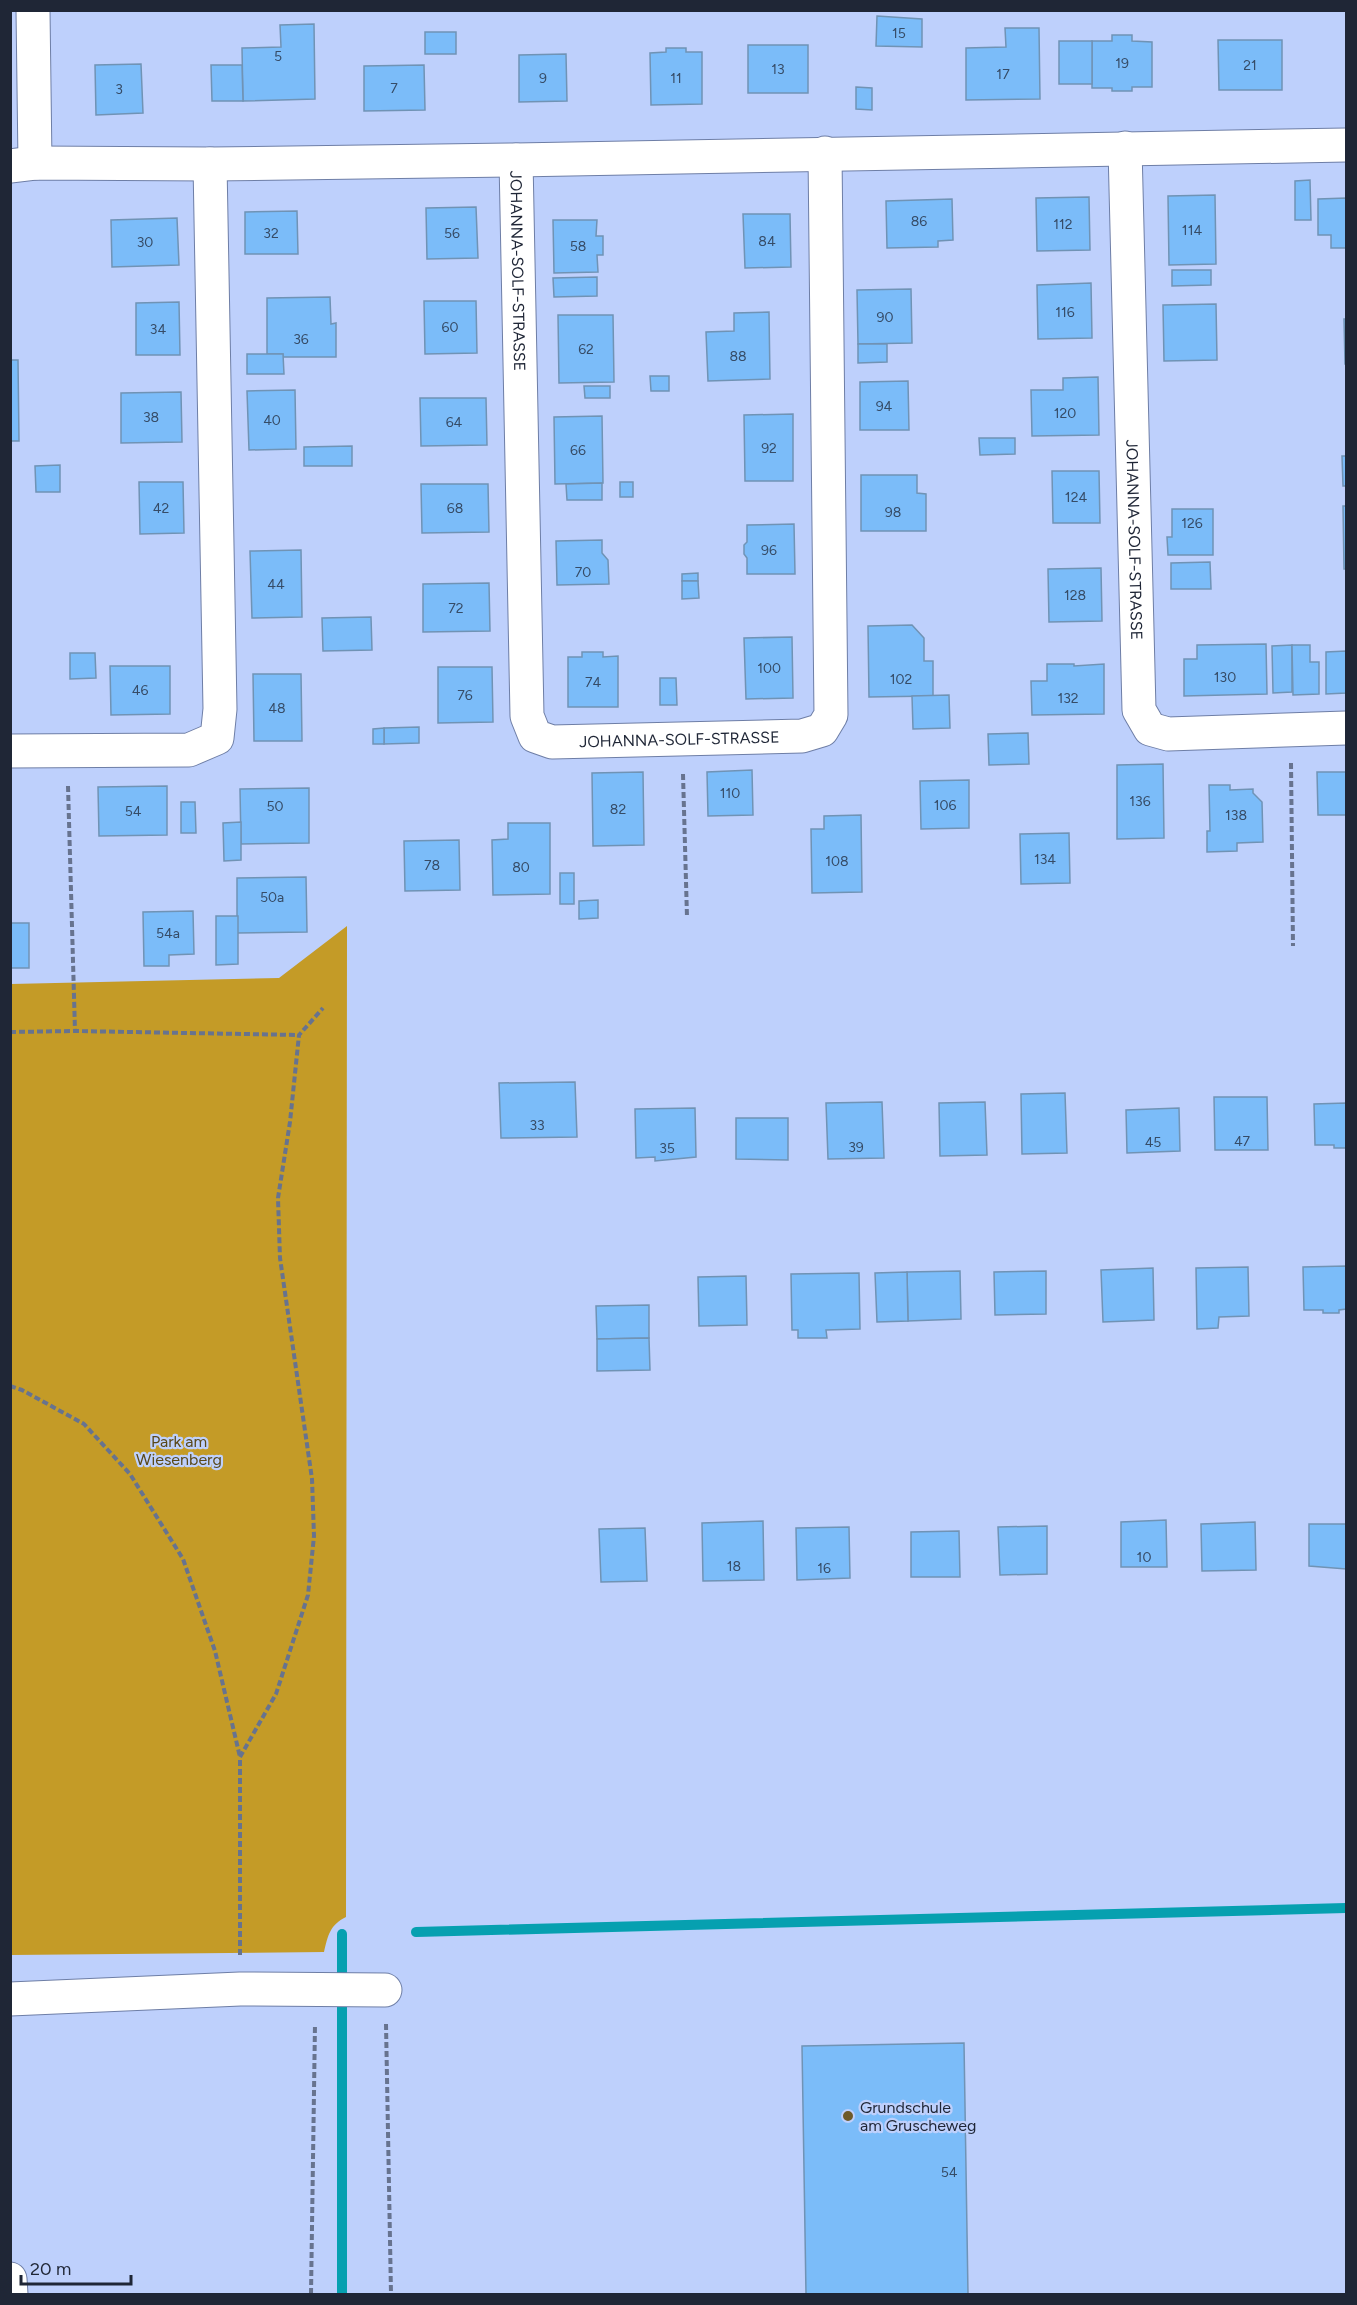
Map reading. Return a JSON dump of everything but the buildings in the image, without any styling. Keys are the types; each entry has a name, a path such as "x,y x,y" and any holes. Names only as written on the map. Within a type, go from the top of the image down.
{"street":[{"path":"23,164 33,10"},
{"name":"JOHANNA-SOLF-STRASSE","path":"23,164 516,160 1347,144"},
{"name":"JOHANNA-SOLF-STRASSE","path":"1125,148 1139,710 1150,729 1168,734 1347,728"},
{"name":"JOHANNA-SOLF-STRASSE","path":"516,160 527,716 535,736 552,741 683,739 802,736 822,730 831,715 825,153"},
{"path":"10,751 189,750 217,738 220,709 210,164"},
{"path":"10,1999 240,1989 385,1990"},
{"path":"10,2279 11,2295"}],"path":[{"path":"1290,730 1293,946"},
{"path":"683,739 687,917"},
{"path":"67,750 75,1031"},
{"path":"240,1757 276,1694 308,1595 314,1536 312,1479 280,1258 278,1198 290,1122 299,1035 323,1008"},
{"path":"10,1032 299,1035"},
{"path":"10,1386 22,1390 84,1424 130,1474 183,1560 215,1651 240,1757 240,1989"},
{"path":"311,2295 316,1990"},
{"path":"385,1990 391,2295"}],"green space":[{"name":"Park am Wiesenberg","path":"347,926 346,1917 336,1923 330,1931 324,1952 11,1955 11,984 279,978"}],"waterway":[{"path":"416,1932 1346,1908"},
{"path":"342,1934 342,2294"}],"place":[{"name":"Grundschule am Gruscheweg","path":"848,2116"}]}
